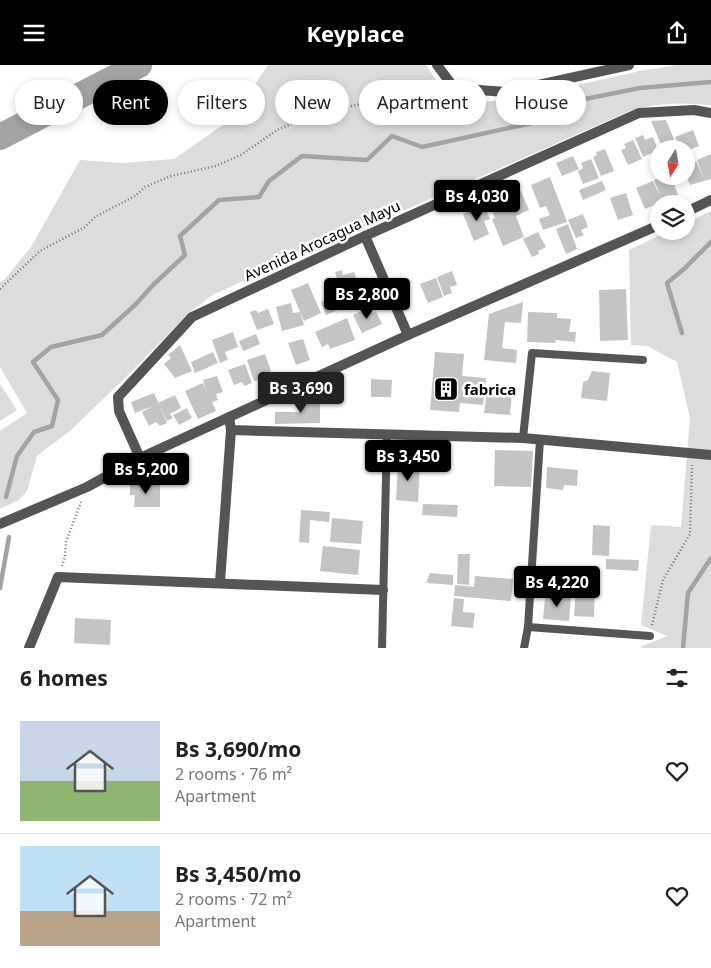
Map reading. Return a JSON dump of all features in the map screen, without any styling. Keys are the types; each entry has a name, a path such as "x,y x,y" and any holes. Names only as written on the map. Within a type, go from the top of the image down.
{"street":[{"path":"437,65 448,80"},
{"path":"486,90 506,92 608,67 629,65"},
{"name":"Avenida Arocagua Mayu","path":"140,458 119,411 118,397 192,317 365,236 640,113 694,110 711,113"},
{"path":"695,208 711,200"},
{"path":"0,524 87,487 140,458 408,335 650,229"},
{"path":"365,236 408,335"},
{"path":"220,582 231,430 229,417"},
{"path":"231,430 523,438 711,455"},
{"path":"29,648 58,577 383,590"}],"lane":[{"path":"523,438 532,353 643,360"},
{"path":"382,648 387,434"},
{"path":"524,648 528,627 540,440"},
{"path":"528,627 650,635"}],"path":[{"path":"0,289 40,251 85,227 95,217 134,196 144,187 171,176 216,166 241,155 277,130 317,113 359,104"},
{"path":"650,635 663,580 690,534 692,453"},
{"path":"58,577 65,557 66,542 87,487"}],"shaded area":[{"path":"268,65 426,65 436,80 359,80 359,125 486,125 486,101 496,101 496,125 586,125 586,83 676,65 711,65 711,105 670,104 630,111 214,294 189,313 71,430 37,456 27,491 19,500 0,509 0,431 27,413 0,367 0,282 4,280 31,247 80,160 123,163 174,159 223,125 265,125 265,80 258,80"},
{"path":"711,211 711,648 641,648 667,636 641,625 651,525 681,527 690,418 677,362 647,346 631,345 629,250 650,240 695,240 695,219"},
{"path":"0,384 17,410 0,421"}],"building":[{"path":"666,120 674,140 659,140 651,121"},
{"path":"693,130 699,146 695,148 695,140 676,140 675,137"},
{"path":"643,135 645,140 653,137 654,140 650,140 650,154 643,157 635,138"},
{"path":"633,140 642,159 628,165 621,150 626,148 624,144"},
{"path":"605,149 614,171 601,176 593,157 597,155 596,152"},
{"path":"711,154 711,179 695,184 695,161 704,178 697,160"},
{"path":"573,156 579,169 562,176 556,163"},
{"path":"591,159 599,178 583,184 578,171 583,168 581,163"},
{"path":"550,177 567,222 543,230 539,219 550,215 546,206 540,208 531,185"},
{"path":"602,181 606,190 583,200 579,190"},
{"path":"650,182 650,185 655,185 660,195 650,195 650,207 645,209 636,188"},
{"path":"656,185 674,185 678,195 660,195"},
{"path":"521,191 529,210 516,216 524,237 503,246 492,219 495,218 490,207 498,204 495,196 506,192 508,196"},
{"path":"626,193 633,215 618,220 610,198"},
{"path":"484,205 490,219 484,221 489,234 474,241 463,214"},
{"path":"583,214 588,227 581,230 584,235 576,238 568,220"},
{"path":"568,224 577,249 566,254 556,229"},
{"path":"538,232 546,247 538,251 539,254 532,257 523,239"},
{"path":"342,270 343,275 354,272 359,288 343,293 349,305 326,315 321,302 341,293 335,272"},
{"path":"452,271 457,285 450,287 452,293 444,296 437,277"},
{"path":"436,278 443,297 428,303 420,284"},
{"path":"308,283 321,313 304,321 291,290"},
{"path":"626,289 628,340 600,341 599,290"},
{"path":"523,302 521,323 505,322 502,348 517,350 516,363 484,360 489,314"},
{"path":"291,303 293,313 300,312 304,325 282,331 276,307"},
{"path":"370,307 373,313 376,311 382,324 362,333 353,315"},
{"path":"268,309 274,324 257,330 250,312 256,310 258,313"},
{"path":"528,312 557,313 557,318 571,319 569,332 576,332 575,342 556,340 555,343 527,342"},
{"path":"347,318 355,340 330,349 328,344 322,347 315,332"},
{"path":"233,332 238,347 225,352 228,360 220,363 212,340"},
{"path":"256,334 260,344 243,351 239,341"},
{"path":"303,339 310,360 296,365 288,343"},
{"path":"180,345 192,371 175,378 164,364 171,358 168,355"},
{"path":"213,352 218,363 195,373 191,362"},
{"name":"fabrica","path":"435,352 464,354 462,376 486,378 483,405 460,403 459,412 430,410"},
{"path":"265,354 271,371 259,375 260,380 254,381 247,360"},
{"path":"245,364 252,383 244,386 242,382 234,385 228,370"},
{"path":"592,371 610,373 607,401 581,398 583,382 588,380"},
{"path":"217,376 223,392 216,394 218,400 212,402 216,411 198,419 185,391 203,383 207,392 203,380"},
{"path":"371,379 392,380 391,397 371,397"},
{"path":"487,391 512,394 510,415 484,413"},
{"path":"154,393 167,423 160,426 156,422 149,426 142,412 153,406 135,413 131,402"},
{"path":"175,395 181,408 170,414 173,418 167,421 158,403"},
{"path":"302,400 320,400 320,423 275,424 275,412 302,412"},
{"path":"187,408 192,418 179,425 173,415"},
{"path":"495,450 533,451 531,487 494,486"},
{"path":"398,463 420,464 418,502 396,500"},
{"path":"547,467 578,470 577,486 564,485 563,490 546,488"},
{"path":"130,484 160,484 160,507 134,507 135,495 130,495"},
{"path":"423,504 458,505 457,517 422,515"},
{"path":"301,510 330,512 329,522 310,520 309,543 299,542"},
{"path":"332,518 363,521 361,544 330,542"},
{"path":"593,525 610,526 609,556 592,555"},
{"path":"323,546 360,550 358,575 320,571"},
{"path":"458,554 470,554 469,585 457,584"},
{"path":"606,559 639,560 638,571 606,569"},
{"path":"430,573 453,575 453,585 426,583"},
{"path":"475,576 513,579 511,601 454,596 455,585 474,587"},
{"path":"576,587 595,588 594,617 574,616"},
{"path":"551,594 571,596 569,621 543,619 545,598"},
{"path":"454,598 464,599 463,612 475,613 473,628 451,626"},
{"path":"75,618 111,620 110,645 74,643"}],"waterway":[{"path":"0,137 139,65"},
{"path":"6,497 17,456 34,432 52,426 58,400 33,362 51,347 102,335 185,255 180,236 219,200 259,197 269,181 302,156 367,160 392,136 422,147 545,120 585,99 640,88 711,82"},
{"path":"682,333 667,283 711,242"},
{"path":"0,588 9,537"},
{"path":"683,648 688,593 711,558"}],"place":[{"name":"fabrica","path":"446,389"}]}
